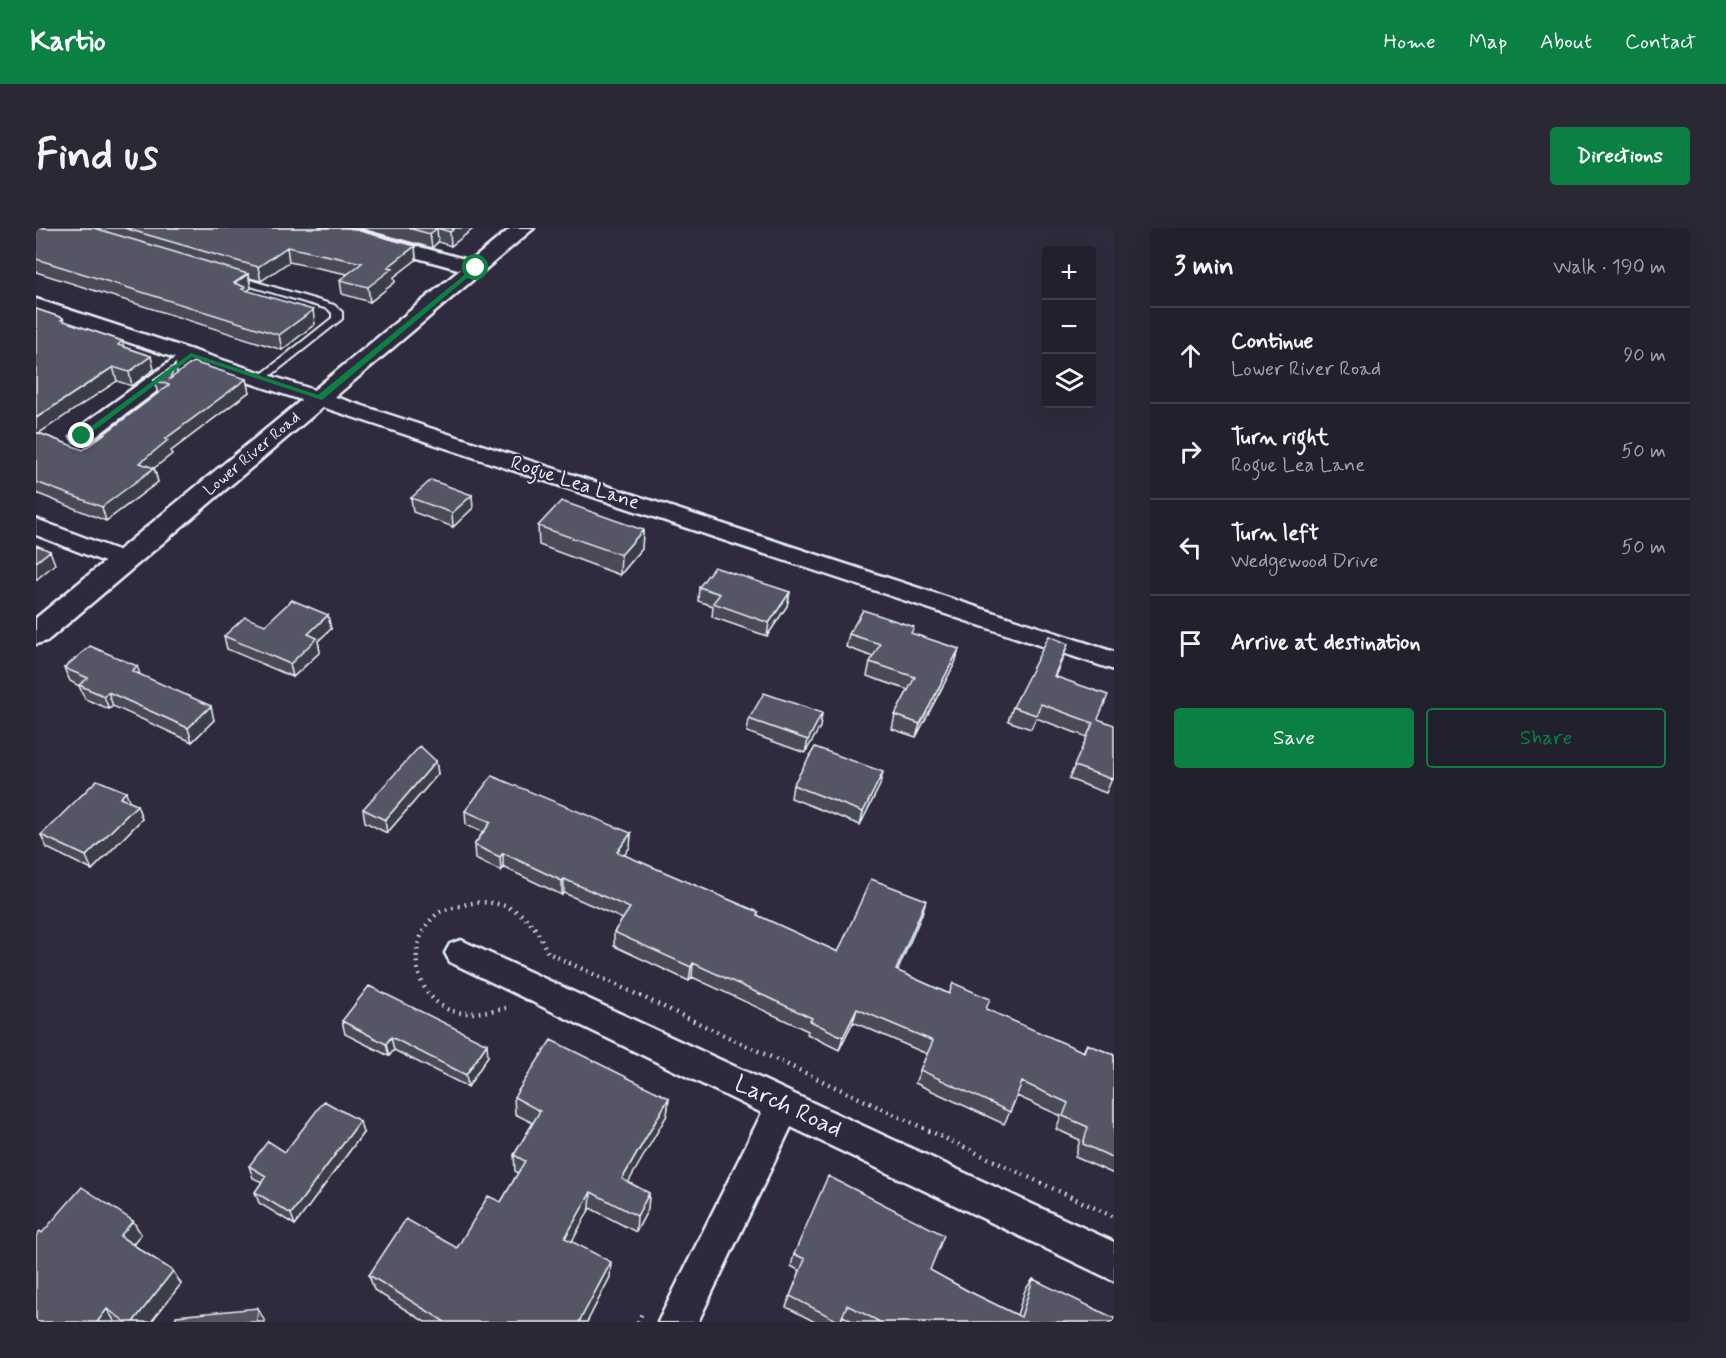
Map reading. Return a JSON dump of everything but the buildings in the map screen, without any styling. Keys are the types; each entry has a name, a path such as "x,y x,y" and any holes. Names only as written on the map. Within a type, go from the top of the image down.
{"street":[{"path":"328,228 476,268"},
{"name":"Lower River Road","path":"36,634 524,228"},
{"name":"Rogue Lea Lane","path":"36,304 1114,661"},
{"path":"82,436 191,355"},
{"path":"36,526 124,561"},
{"name":"Larch Road","path":"461,953 1114,1262"},
{"path":"678,1322 784,1105"}],"lane":[{"path":"219,274 331,307 337,312 338,318 261,379"}],"route":[{"path":"82,436 191,355 319,398 476,268"}]}
